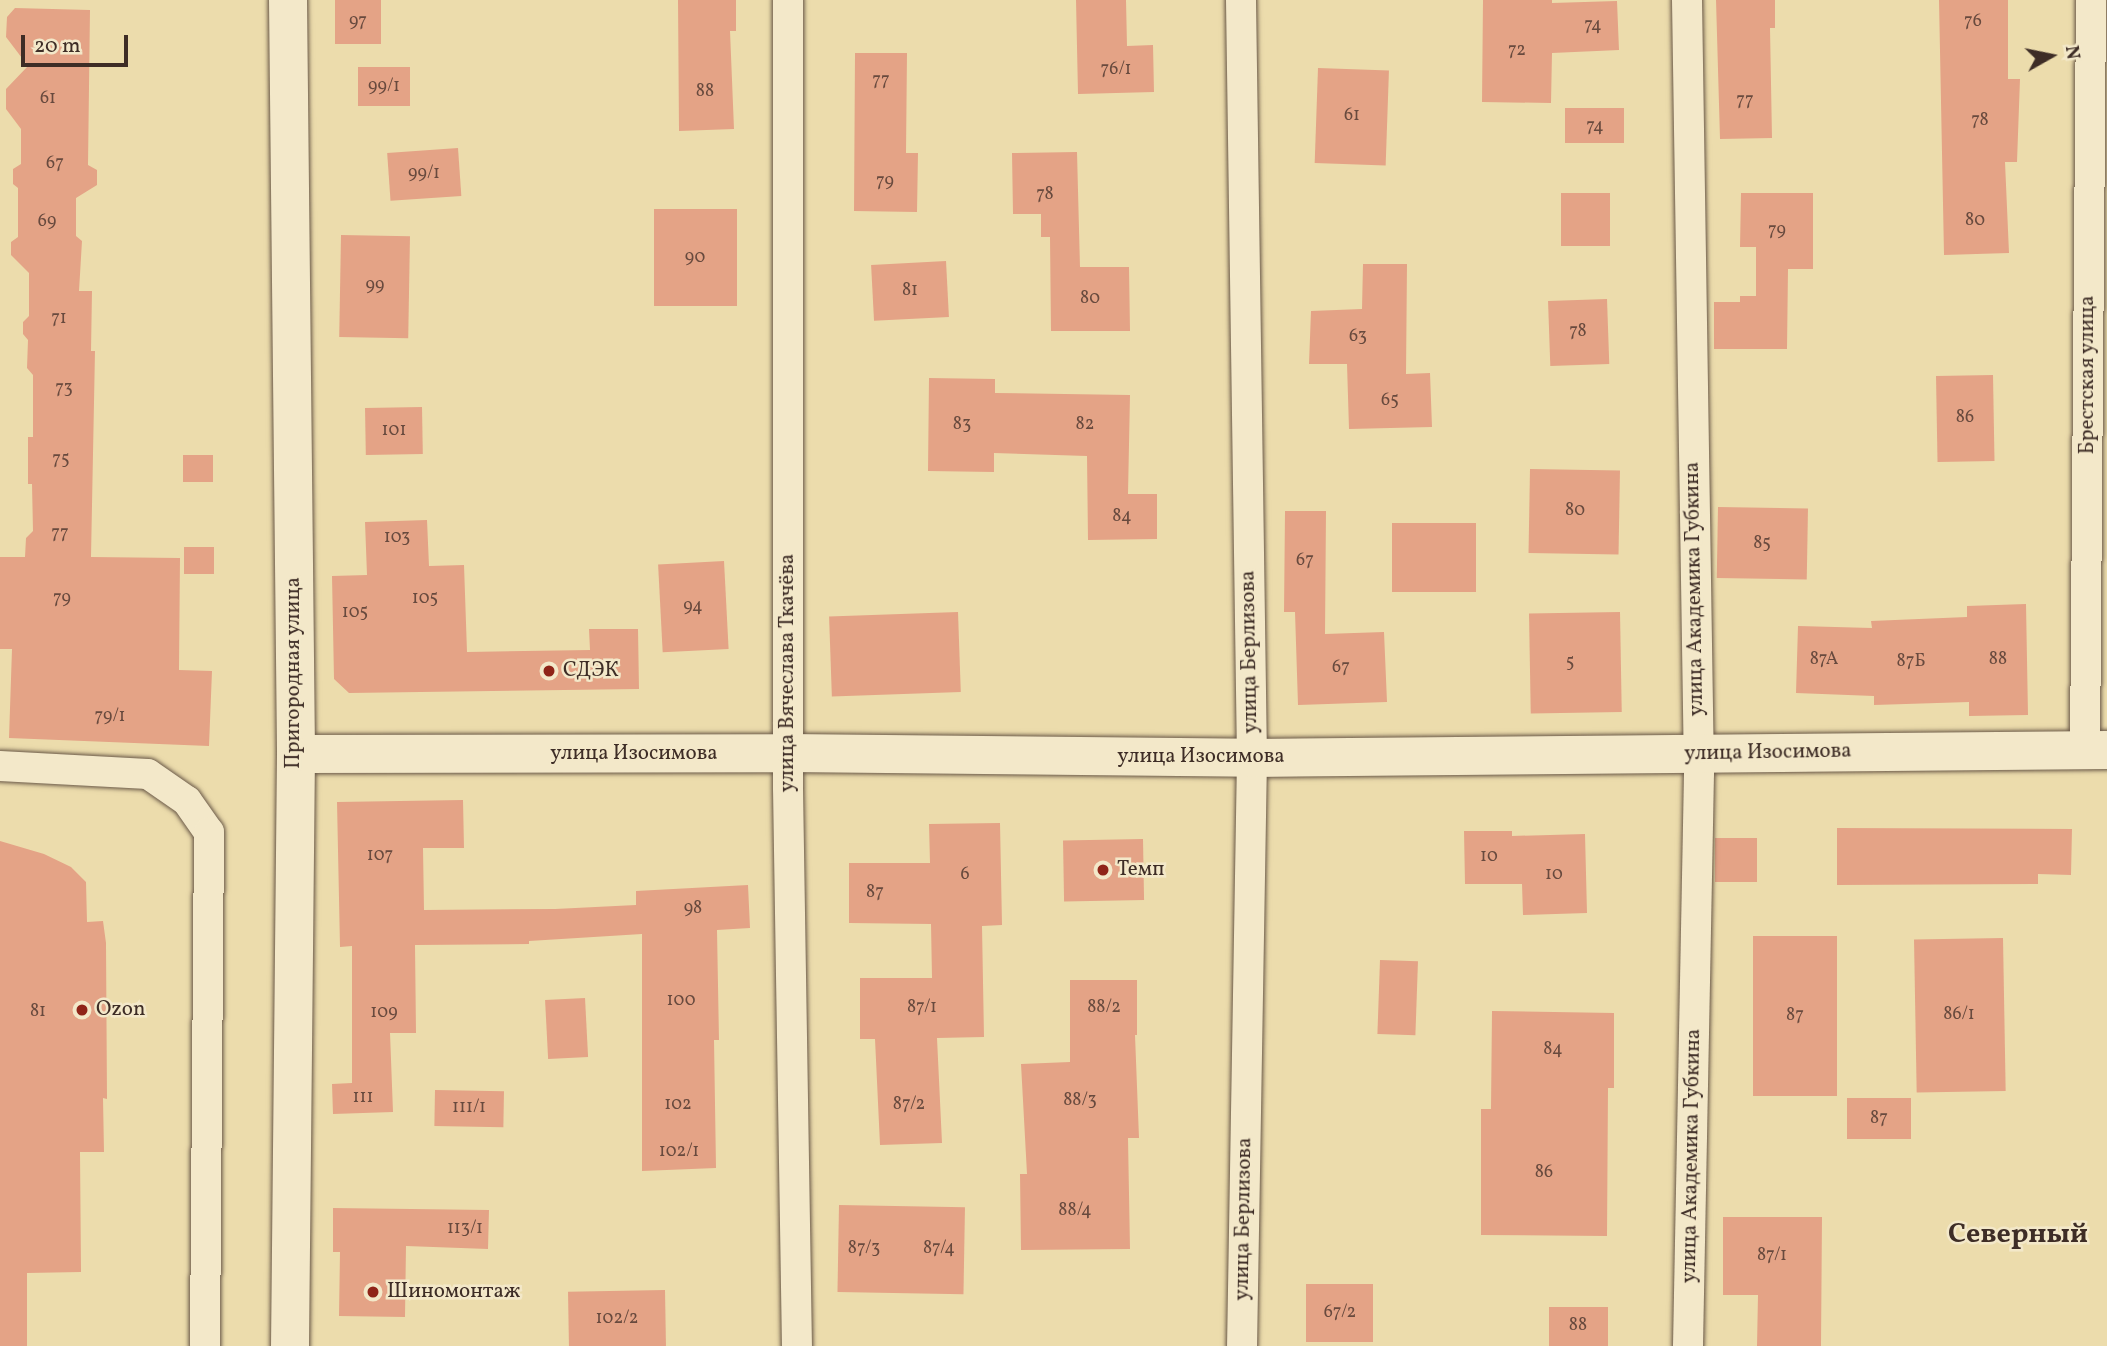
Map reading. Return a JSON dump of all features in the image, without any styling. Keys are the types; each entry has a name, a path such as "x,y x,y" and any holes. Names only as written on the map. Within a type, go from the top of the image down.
{"street":[{"name":"Пригородная улица","path":"288,0 296,754 290,1346"},
{"name":"улица Вячеслава Ткачёва","path":"788,0 788,753 797,1346"},
{"name":"улица Берлизова","path":"1241,0 1252,758 1242,1346"},
{"name":"улица Академика Губкина","path":"1687,0 1698,754 1688,1346"},
{"name":"Брестская улица","path":"2091,0 2096,750"},
{"name":"улица Изосимова","path":"296,754 788,753 1252,758 2096,750"},
{"path":"0,766 148,774 187,801 209,832 205,1346"}],"building":[{"path":"335,0 381,0 381,44 335,44"},
{"path":"678,0 736,0 736,31 730,31 734,129 679,131"},
{"path":"1076,0 1126,0 1127,46 1153,45 1154,92 1078,94"},
{"path":"1483,0 1552,0 1552,3 1617,1 1619,50 1552,53 1551,103 1482,102"},
{"path":"1716,0 1775,0 1775,28 1770,28 1772,138 1720,139"},
{"path":"1939,0 2008,0 2008,79 2020,79 2017,162 2005,162 2009,253 1944,255"},
{"path":"15,8 90,10 88,165 97,170 97,185 76,198 76,236 82,241 79,291 92,291 91,351 95,351 91,557 180,558 179,670 212,671 209,746 9,738 12,649 0,649 0,557 25,557 26,538 33,531 32,484 28,484 28,437 33,437 33,375 27,368 28,340 23,334 23,322 29,316 29,273 11,255 11,242 18,237 18,188 13,184 13,169 21,164 21,129 6,109 6,89 28,66 6,37 7,17"},
{"path":"855,53 907,53 906,153 918,153 917,212 854,211"},
{"path":"358,67 410,67 410,106 358,106"},
{"path":"1318,68 1389,70 1386,165 1315,163"},
{"path":"1565,108 1624,108 1624,143 1565,143"},
{"path":"458,148 461,196 391,201 387,153"},
{"path":"1077,152 1080,267 1129,267 1130,331 1051,331 1050,237 1041,237 1041,214 1013,214 1012,153"},
{"path":"1561,193 1610,193 1610,246 1561,246"},
{"path":"1741,193 1813,193 1813,269 1788,269 1787,349 1714,349 1714,302 1740,302 1740,296 1756,296 1756,247 1740,247"},
{"path":"654,209 737,209 737,306 654,306"},
{"path":"341,235 410,236 408,338 339,337"},
{"path":"946,261 949,317 874,321 871,265"},
{"path":"1363,264 1407,264 1406,374 1430,373 1432,427 1349,429 1347,364 1309,364 1311,311 1362,309"},
{"path":"1607,299 1609,364 1550,366 1548,301"},
{"path":"1993,375 1995,461 1938,462 1936,376"},
{"path":"929,378 995,379 995,393 1130,395 1128,494 1157,494 1157,539 1088,540 1087,456 994,453 994,472 928,471"},
{"path":"422,407 423,454 366,455 365,408"},
{"path":"183,455 213,455 213,482 183,482"},
{"path":"1530,469 1620,471 1619,555 1529,553"},
{"path":"1718,507 1808,509 1807,580 1717,578"},
{"path":"1285,511 1326,511 1325,634 1384,632 1387,702 1298,705 1295,612 1284,612"},
{"path":"427,520 429,566 464,565 467,652 590,650 589,629 638,629 639,689 349,693 334,679 332,576 367,575 365,522"},
{"path":"1392,523 1476,523 1476,592 1392,592"},
{"path":"184,547 214,547 214,574 184,574"},
{"path":"724,561 729,649 663,652 658,564"},
{"path":"2026,604 2028,715 1969,716 1969,702 1874,705 1874,696 1796,693 1798,626 1872,628 1871,621 1967,617 1967,606"},
{"path":"958,612 961,692 832,696 829,617"},
{"path":"1620,612 1622,712 1531,714 1529,614"},
{"path":"463,800 464,848 423,848 424,910 636,905 636,891 748,885 750,928 717,930 719,1040 714,1040 716,1168 642,1171 642,934 529,941 529,944 415,945 416,1033 390,1033 393,1112 333,1114 332,1084 352,1083 352,946 340,947 337,802"},
{"path":"1000,823 1002,925 982,926 984,1037 937,1038 942,1143 880,1145 875,1039 860,1039 860,978 932,978 931,924 849,923 849,863 930,863 929,824"},
{"path":"1837,828 2072,829 2071,875 2038,874 2038,884 1837,885"},
{"path":"1464,831 1512,831 1512,836 1585,834 1587,913 1523,915 1522,884 1465,884"},
{"path":"1715,838 1757,838 1757,882 1715,882"},
{"name":"Темп","path":"1143,839 1144,900 1064,901 1063,840"},
{"path":"0,841 44,854 71,867 86,882 87,922 103,921 106,943 107,1099 103,1098 104,1152 80,1152 81,1272 27,1273 27,1346 0,1346"},
{"path":"1753,936 1837,936 1837,1096 1753,1096"},
{"path":"2003,938 2006,1091 1917,1093 1914,940"},
{"path":"1380,960 1418,961 1415,1035 1377,1034"},
{"path":"1070,980 1137,980 1135,1035 1139,1138 1128,1138 1130,1249 1021,1250 1020,1174 1027,1174 1021,1064 1070,1062"},
{"path":"585,998 588,1057 548,1059 545,1000"},
{"path":"1492,1011 1614,1013 1614,1088 1608,1088 1607,1236 1481,1235 1481,1109 1491,1109"},
{"path":"435,1090 504,1091 503,1127 434,1126"},
{"path":"1847,1098 1911,1098 1911,1139 1847,1139"},
{"path":"839,1205 965,1207 963,1294 837,1292"},
{"path":"333,1208 489,1210 488,1249 406,1246 405,1317 339,1316 340,1252 333,1252"},
{"path":"1723,1217 1822,1217 1821,1346 1757,1346 1758,1295 1723,1295"},
{"path":"1306,1284 1373,1284 1373,1342 1306,1342"},
{"path":"665,1290 666,1346 569,1346 568,1292"},
{"path":"1549,1307 1608,1307 1608,1346 1549,1346"}],"place":[{"name":"СДЭК","path":"549,671"},
{"name":"Темп","path":"1103,870"},
{"name":"Ozon","path":"82,1010"},
{"name":"Шиномонтаж","path":"373,1292"}],"district":[{"name":"Северный","path":"2018,1235"}]}
